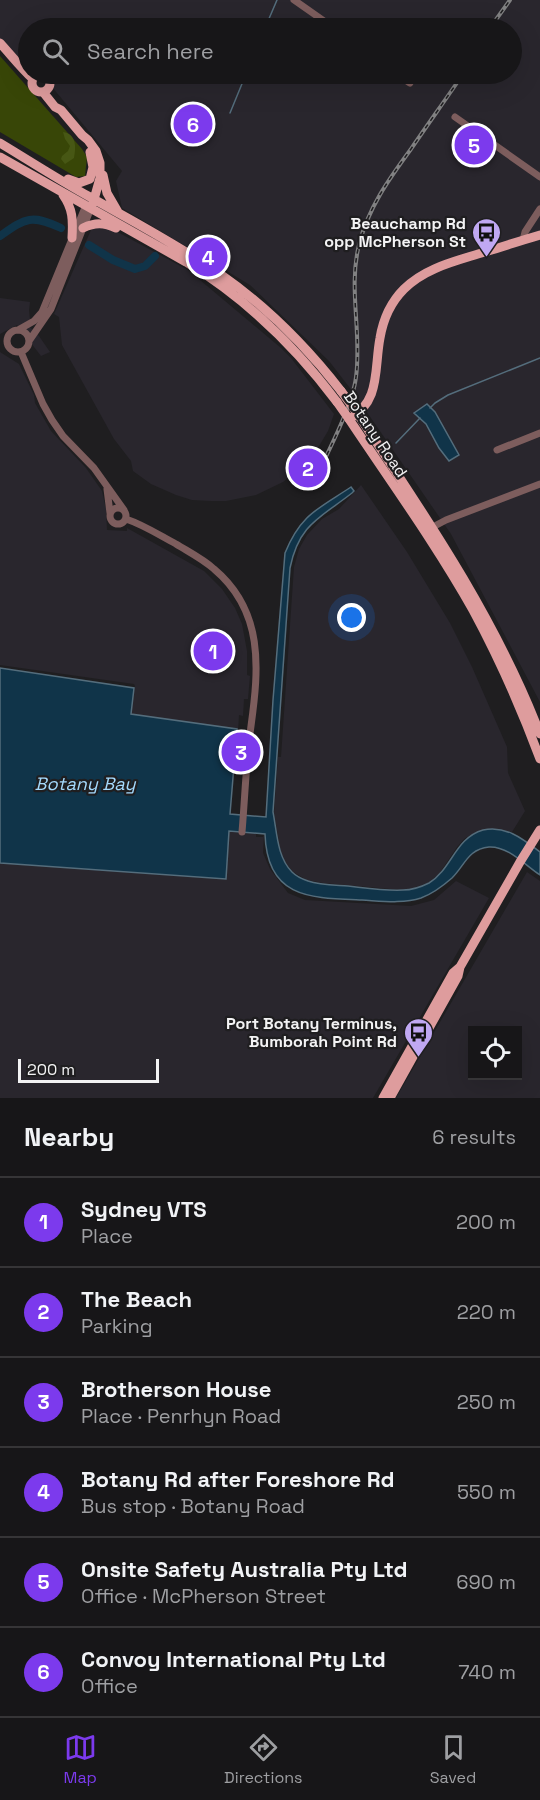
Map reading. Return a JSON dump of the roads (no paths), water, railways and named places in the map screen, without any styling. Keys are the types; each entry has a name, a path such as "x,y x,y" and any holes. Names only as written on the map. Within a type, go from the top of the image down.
{"main road":[{"path":"0,43 17,62"},
{"path":"32,84 35,90 46,90"},
{"path":"46,90 49,84"},
{"path":"46,90 82,135 93,145 107,193 120,214"},
{"path":"82,135 94,160 95,172 90,203"},
{"path":"0,142 49,172 90,203"},
{"path":"49,172 80,183 88,180 93,172 90,152"},
{"path":"0,157 60,191 90,203"},
{"path":"90,203 100,178 100,164"},
{"path":"60,191 71,208 72,238"},
{"name":"Botany Road","path":"90,203 120,214 201,261 256,301 321,366 341,391 428,530 482,609 506,655 540,734"},
{"name":"Botany Road","path":"90,203 214,281 261,317 302,358 337,402 354,414"},
{"path":"83,228 100,222 152,243"},
{"path":"354,414 367,396 371,381 375,376 380,337 385,319 404,288 429,270 540,235"},
{"name":"Botany Road","path":"428,530 492,648 520,707 540,759"},
{"path":"383,1098 458,976 460,967 540,830"},
{"path":"390,1098 424,1032"}],"street":[{"path":"294,0 320,18"},
{"path":"455,117 540,177"},
{"path":"21,352 29,343 44,314 83,228 90,203"},
{"path":"21,352 4,346 4,337 44,314 72,238 90,203"},
{"path":"523,240 525,232 540,209"},
{"path":"18,330 26,333 29,343 30,372"},
{"path":"21,352 43,404 63,436 94,468 124,510 127,516 122,524 115,524 111,519 106,487"},
{"path":"497,450 540,433"},
{"path":"428,530 446,520 540,484"},
{"path":"110,513 117,508 124,510"},
{"path":"126,519 146,527 214,568 231,585 248,615 254,634 257,663 242,832"}],"water":[{"path":"427,404 435,412 459,455 449,461 426,424 414,413"},
{"name":"Botany Bay","path":"351,487 354,491 352,493 312,523 305,532 294,553 290,568 273,812 283,859 294,873 313,882 382,890 410,889 429,883 437,877 466,840 483,830 491,829 514,834 540,852 540,875 510,853 489,847 471,854 452,878 421,898 392,902 326,898 295,891 283,883 274,871 268,855 265,834 229,831 226,879 0,863 0,668 134,688 131,714 237,729 230,814 266,817 285,553 297,529 304,521 320,507"}],"waterway":[{"path":"269,18 277,0"},
{"path":"230,113 242,84"},
{"path":"0,236 16,225 29,220 42,221 61,228"},
{"path":"89,245 113,260 135,269 145,266 155,256"},
{"path":"430,408 448,395 540,358"},
{"path":"396,443 420,418"}],"railway":[{"path":"497,18 510,0"},
{"path":"319,471 346,412 356,377 355,278 356,261 363,231 387,183 456,84"}],"place":[{"name":"Convoy International Pty Ltd","path":"193,124"},
{"name":"Onsite Safety Australia Pty Ltd","path":"474,145"},
{"name":"Botany Rd after Foreshore Rd","path":"208,257"},
{"name":"Beauchamp Rd opp McPherson St","path":"487,258"},
{"name":"The Beach","path":"308,468"},
{"name":"Sydney VTS","path":"213,651"},
{"name":"Brotherson House","path":"241,752"},
{"name":"Port Botany Terminus, Bumborah Point Rd","path":"418,1058"}]}
